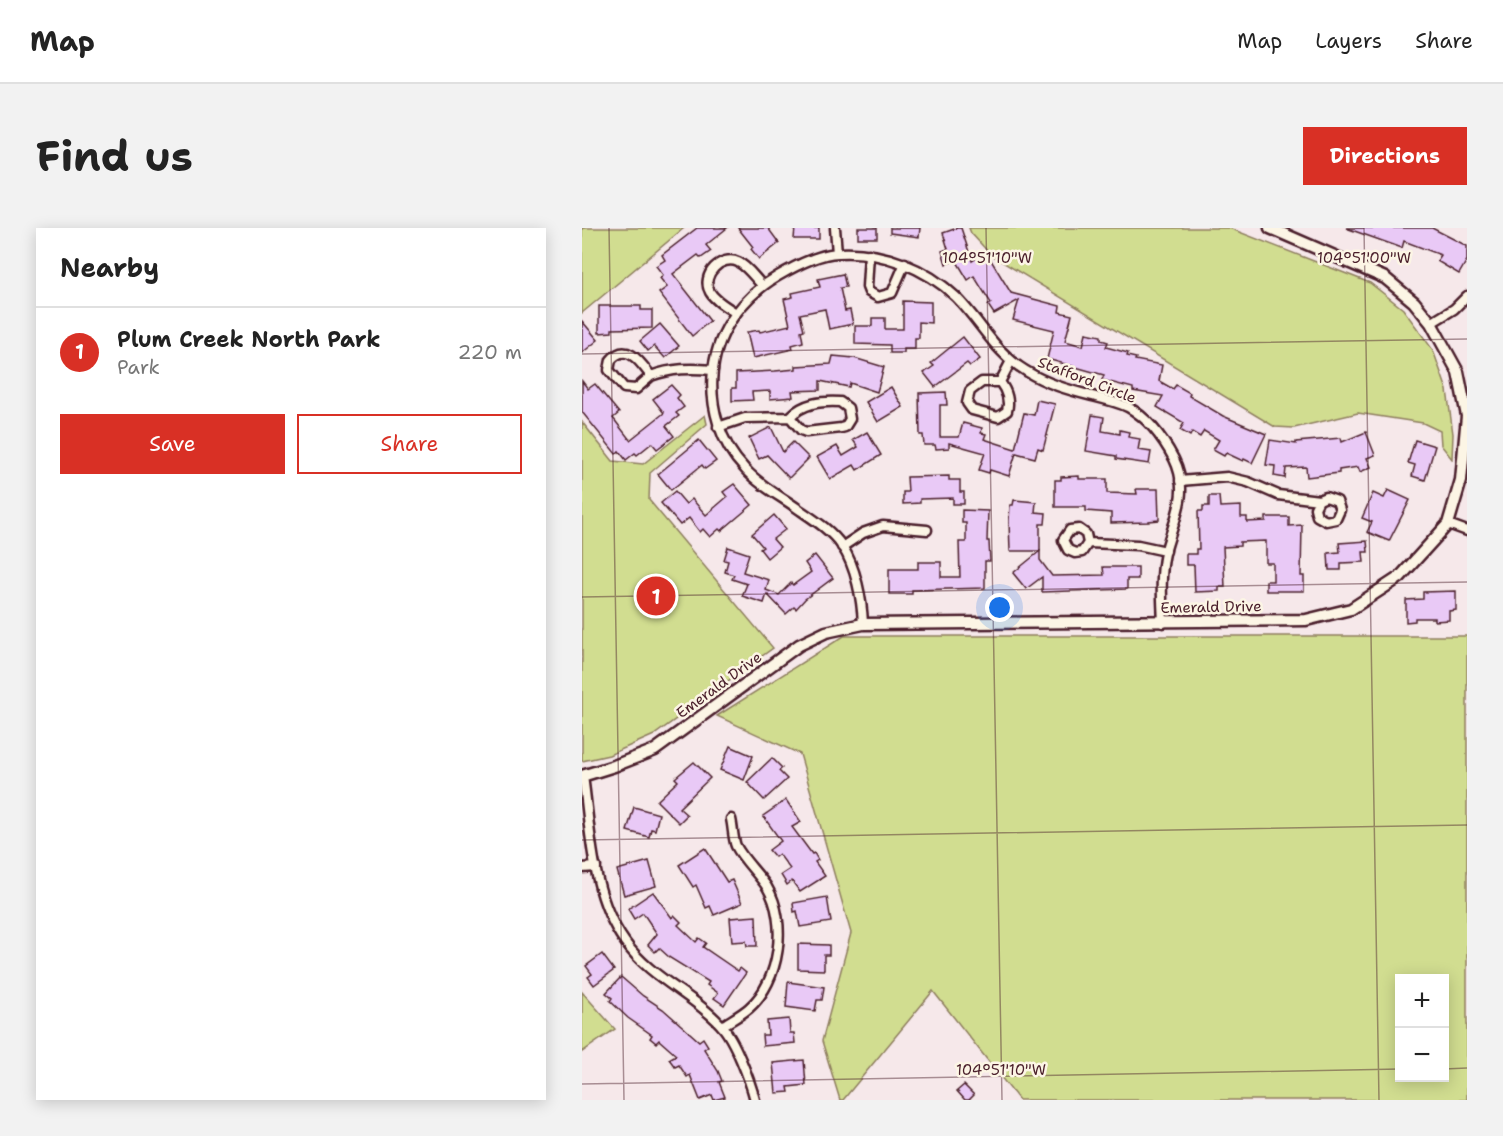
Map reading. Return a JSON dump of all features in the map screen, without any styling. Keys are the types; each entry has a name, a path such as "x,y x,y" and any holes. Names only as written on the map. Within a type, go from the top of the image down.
{"street":[{"path":"835,228 837,253"},
{"name":"Emerald Drive","path":"583,776 654,750 799,645 826,632 863,624 1306,620 1351,609 1400,577 1448,524 1461,480 1467,416 1458,372 1431,323 1414,302 1385,278 1270,228"},
{"name":"Stafford Circle","path":"863,624 854,573 842,547 828,531 746,470 718,428 712,395 713,370 724,331 736,313 762,285 811,260 837,253 869,254 904,264 924,273 956,297 996,348 1011,361 1042,380 1062,388 1129,408 1160,436 1176,462 1181,500 1166,552 1162,584 1163,623"},
{"path":"869,254 867,287 869,292 878,297 892,293 904,264"},
{"path":"736,313 710,292 707,280 716,265 727,260 739,262 762,285"},
{"path":"1431,323 1454,309 1467,296"},
{"path":"651,376 636,357 627,351 615,355 611,360 609,370 624,388 636,389 651,376 675,369 713,370"},
{"path":"1000,382 1011,361"},
{"path":"982,382 1000,382 1005,389 1008,401 1007,411 998,417 972,410 967,403 970,391 982,382"},
{"path":"718,428 745,418 790,417 806,405 840,402 848,408 850,419 845,427 806,432 801,430 790,417"},
{"path":"1180,481 1227,477 1248,482 1278,495 1319,500"},
{"path":"1448,524 1467,531"},
{"path":"842,547 862,533 883,526 927,530"},
{"path":"1088,543 1138,545 1166,552"},
{"path":"583,776 596,867 608,914 625,942 642,963 722,1026 741,1060 755,1100"},
{"path":"722,1026 750,1007 768,984 776,962 779,938 776,915 768,889 736,845 731,819"},
{"path":"582,868 596,867"}],"green space":[{"path":"582,228 684,228 582,313"},
{"path":"969,228 1229,228 1370,283 1403,309 1433,350 1447,390 1453,434 1452,459 1441,445 1440,431 1423,423 1358,413 1294,428 1275,427 991,255"},
{"path":"705,415 707,424 650,473 649,500 773,648 654,735 609,755 582,761 582,422 613,461 643,464"},
{"path":"844,636 1467,636 1467,1100 1019,1100 933,991 843,1100 840,1100 822,1041 851,933 800,754 717,716"},
{"path":"582,992 615,1029 582,1052"}],"building":[{"path":"697,228 727,228 706,245 711,251 701,258 698,255 673,274 710,321 692,336 659,293 667,287 660,278 663,275 656,266 665,260 662,255"},
{"path":"738,228 768,228 779,243 759,259"},
{"path":"795,228 819,228 819,239 794,239"},
{"path":"858,228 877,228 877,238 858,238"},
{"path":"890,228 920,228 919,237 890,233"},
{"path":"961,228 972,261 986,252 1011,293 1060,306 1059,312 1072,315 1065,341 1083,346 1086,333 1101,336 1101,340 1108,342 1106,347 1128,353 1127,356 1136,358 1135,360 1162,365 1159,381 1173,389 1176,385 1190,393 1189,396 1223,416 1266,434 1252,463 1226,453 1224,456 1213,450 1219,440 1204,431 1200,437 1192,432 1190,436 1180,430 1184,423 1157,407 1163,396 1133,391 1133,388 1102,380 1104,375 1047,359 1054,330 1013,320 1019,300 994,314 988,305 991,303 974,276 968,280 956,260 946,264 942,251 948,249 943,233"},
{"path":"1346,228 1432,228 1467,246 1467,260 1459,274 1437,261 1441,255 1404,241 1402,248"},
{"path":"843,274 846,287 840,288 845,311 850,310 853,324 829,329 825,309 800,314 804,330 801,331 803,342 792,345 793,349 753,358 747,332 759,330 760,332 790,325 784,299 793,297 792,293 820,287 818,279"},
{"path":"903,301 931,302 931,323 919,322 919,338 915,338 915,349 904,349 904,353 890,353 890,345 855,344 855,326 872,326 872,318 885,318 885,329 903,329"},
{"path":"599,306 641,306 641,310 652,310 652,328 612,329 612,332 599,333"},
{"path":"582,321 598,340 582,353"},
{"path":"660,324 679,346 665,358 654,346 648,351 640,341"},
{"path":"963,337 980,359 970,366 967,363 935,387 924,373 934,366 931,363"},
{"path":"833,356 854,358 884,367 877,392 850,383 849,387 820,381 820,390 792,391 793,397 770,399 770,391 752,392 753,400 732,401 732,388 736,388 736,373 831,364"},
{"path":"582,381 588,389 595,384 619,413 613,418 630,440 664,413 653,399 671,385 680,395 677,398 684,407 676,413 679,416 666,426 674,436 657,449 652,443 637,455 635,453 626,460 619,451 616,454 582,412"},
{"path":"891,387 903,407 878,422 866,402"},
{"path":"946,392 947,405 940,405 940,437 959,437 963,423 982,428 981,433 986,434 984,439 1015,449 1024,413 1034,415 1037,400 1055,404 1043,450 1038,448 1035,458 1016,453 1009,476 990,470 989,473 979,470 985,453 949,443 949,448 936,449 935,445 924,445 923,435 920,435 919,393"},
{"path":"1092,415 1104,417 1102,431 1120,434 1120,430 1129,432 1128,437 1140,439 1138,450 1151,452 1149,464 1086,451"},
{"path":"771,427 783,452 793,442 809,458 789,478 767,455 759,459 749,438"},
{"path":"867,432 881,455 857,470 854,465 830,479 817,457 837,446 843,456 858,447 853,440"},
{"path":"1366,432 1375,455 1367,458 1371,467 1360,472 1358,467 1339,470 1339,473 1307,477 1306,467 1286,468 1285,478 1274,476 1275,466 1266,465 1270,440 1296,444 1296,442 1341,438 1342,442"},
{"path":"699,440 716,461 705,469 702,465 671,490 658,474"},
{"path":"1415,440 1435,446 1425,480 1412,476 1415,465 1408,463"},
{"path":"949,476 949,480 960,480 960,492 964,492 964,504 953,504 953,498 920,499 920,503 903,504 903,492 908,492 907,477"},
{"path":"1079,476 1079,479 1107,479 1107,493 1137,494 1136,489 1158,489 1159,520 1111,523 1111,513 1086,511 1086,507 1055,507 1055,480 1061,480 1061,477"},
{"path":"734,484 752,505 721,531 719,529 710,537 703,529 700,532 689,518 680,525 661,503 675,491 686,504 692,499 706,515 727,497 723,492"},
{"path":"1388,490 1410,500 1389,541 1367,532 1372,522 1362,518 1373,493 1384,498"},
{"path":"1209,496 1219,496 1220,507 1241,506 1241,517 1247,517 1247,522 1266,521 1266,517 1289,517 1289,526 1302,525 1301,576 1304,576 1304,591 1266,591 1266,581 1273,581 1273,563 1266,563 1266,541 1240,542 1240,546 1223,547 1225,587 1219,587 1219,591 1195,592 1194,565 1186,565 1186,554 1196,554 1196,549 1199,549 1198,511 1203,511 1203,506 1209,506"},
{"path":"1014,500 1036,502 1035,512 1046,513 1045,524 1040,524 1040,551 1010,551 1010,505 1013,505"},
{"path":"962,510 988,511 987,541 989,541 990,561 985,561 985,588 912,590 912,594 889,594 889,569 918,569 918,562 941,562 941,577 960,577 959,542 966,542 966,523 962,523"},
{"path":"774,515 786,529 773,539 780,547 767,558 760,549 763,547 752,534"},
{"path":"1367,541 1368,552 1363,552 1364,562 1341,563 1341,570 1329,570 1328,553 1340,552 1339,543"},
{"path":"728,547 749,554 743,572 769,580 766,590 779,595 791,583 793,585 811,572 805,563 815,555 833,578 805,599 796,609 794,607 786,614 767,594 764,603 742,596 747,584 732,579 734,575 725,572 728,561 724,560"},
{"path":"1040,551 1040,560 1052,576 1104,575 1103,567 1138,567 1138,579 1127,579 1127,589 1042,592 1042,577 1026,589 1013,573"},
{"path":"1456,591 1456,610 1449,611 1449,620 1435,621 1435,618 1415,618 1415,621 1406,622 1406,600 1423,599 1423,592"},
{"path":"730,746 753,756 744,780 720,770"},
{"path":"772,758 782,768 779,771 787,779 764,800 747,782"},
{"path":"694,762 710,778 679,808 687,815 679,823 657,801 678,781 675,778"},
{"path":"786,800 801,822 792,827 812,854 814,853 818,860 815,862 825,876 800,892 792,881 787,885 781,875 790,869 779,854 775,857 769,850 781,841 763,816"},
{"path":"634,807 659,814 655,830 651,829 649,837 627,831"},
{"path":"705,848 727,882 732,880 742,903 714,915 710,906 706,908 696,885 693,887 679,865"},
{"path":"649,861 656,886 624,895 617,870"},
{"path":"653,892 672,918 674,915 681,922 678,925 696,942 699,938 706,943 703,947 738,971 740,968 746,973 724,1005 714,998 718,993 707,985 709,982 670,958 659,948 655,952 648,945 657,934 643,913 634,919 628,909"},
{"path":"827,897 831,922 800,927 793,903"},
{"path":"756,916 757,946 747,946 746,941 732,942 730,918"},
{"path":"798,944 829,945 829,955 824,955 824,970 798,969"},
{"path":"602,954 614,970 594,985 588,977 592,974 586,966"},
{"path":"621,977 663,1009 699,1041 703,1038 708,1046 704,1049 718,1071 722,1081 719,1082 725,1097 714,1100 712,1095 700,1100 690,1075 687,1077 679,1065 675,1067 669,1059 676,1055 659,1040 656,1043 650,1038 652,1035 628,1018 610,1001 612,998 606,993"},
{"path":"788,982 824,987 822,1000 817,1000 815,1011 786,1007"},
{"path":"789,1019 790,1033 794,1033 795,1043 763,1046 762,1035 768,1035 767,1021"},
{"path":"804,1060 806,1085 788,1087 789,1092 776,1093 773,1063"},
{"path":"964,1085 974,1095 969,1100 965,1100 957,1091"}],"place":[{"name":"Plum Creek North Park","path":"656,596"}]}
